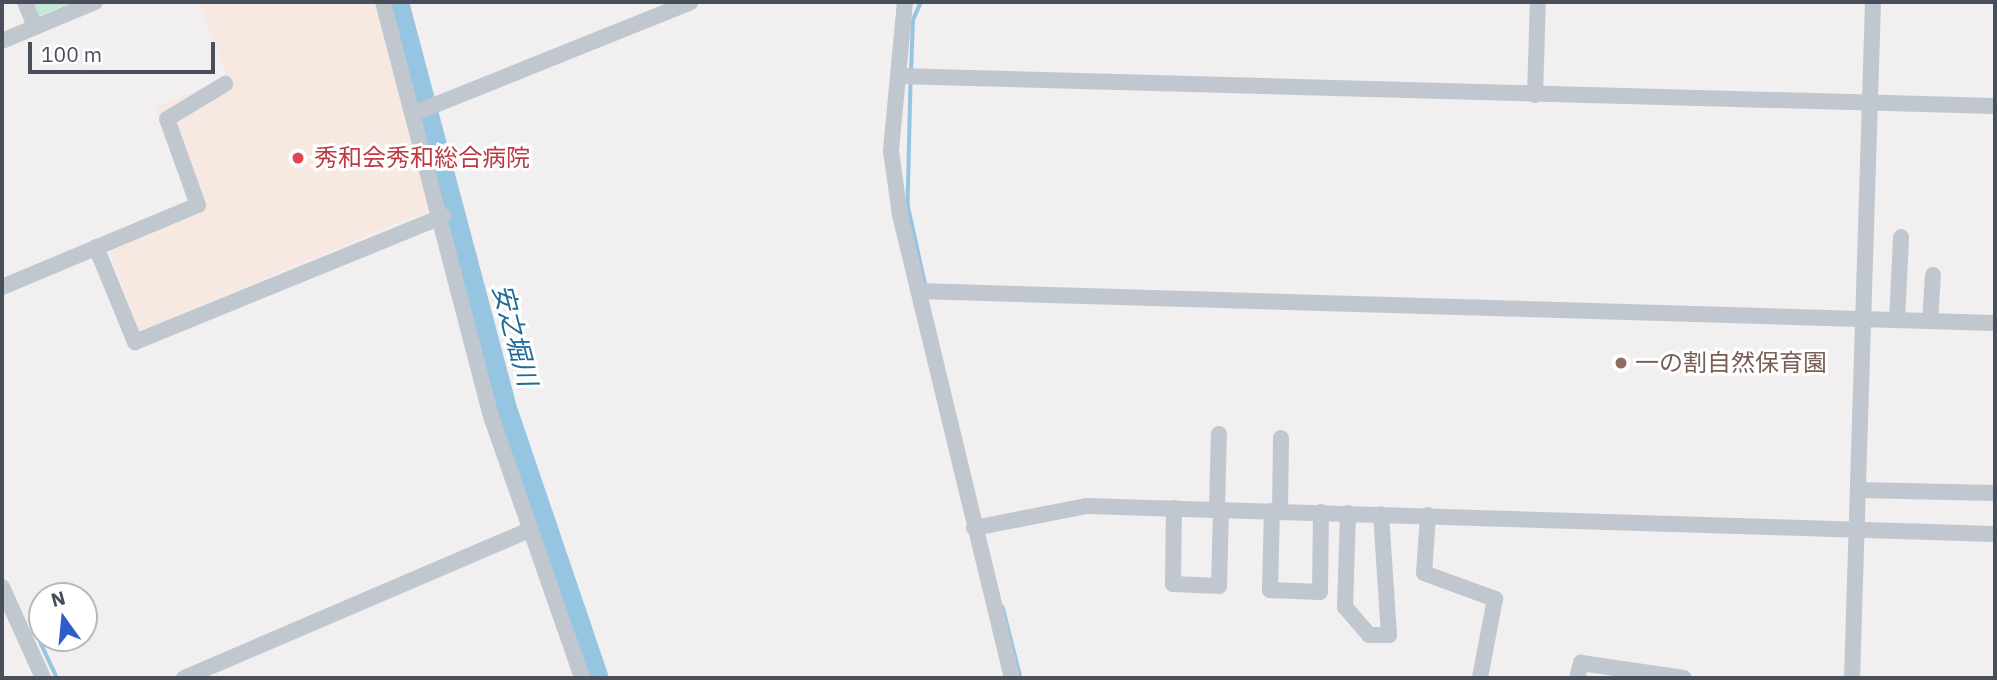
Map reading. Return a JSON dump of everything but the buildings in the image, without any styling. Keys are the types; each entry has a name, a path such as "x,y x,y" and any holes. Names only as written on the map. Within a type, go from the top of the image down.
{"street":[{"path":"25,2 35,27"},
{"path":"2,41 95,2"},
{"path":"383,2 443,216 492,419 582,678"},
{"path":"415,113 691,2"},
{"path":"905,2 891,150 918,291 1012,678"},
{"path":"1535,95 1538,2"},
{"path":"1852,678 1873,2"},
{"path":"898,76 1995,106"},
{"path":"2,286 198,205 167,119 225,84"},
{"path":"96,247 135,342 443,216"},
{"path":"1897,320 1901,237"},
{"path":"1930,321 1933,275"},
{"path":"918,291 1995,323"},
{"path":"1174,508 1173,584 1219,586 1219,434"},
{"path":"1281,438 1270,590 1320,592 1321,512"},
{"path":"1858,490 1995,494"},
{"path":"974,528 1086,506 1995,534"},
{"path":"1348,513 1345,607 1369,635 1388,635 1381,514"},
{"path":"1428,515 1424,573 1495,599 1480,678"},
{"path":"184,678 530,530"},
{"path":"2,587 9,622 43,678"},
{"path":"1577,678 1581,663 1684,678"}],"shaded area":[{"name":"秀和会秀和総合病院","path":"198,2 377,2 434,208 139,331 109,250 199,214 155,108 227,77"}],"green space":[{"path":"34,2 73,2 39,16"}],"waterway":[{"name":"安之堀川","path":"397,2 507,414 597,678"},
{"path":"911,72 913,20 921,2"},
{"path":"911,83 908,205 926,287"},
{"path":"1003,607 1021,678"},
{"path":"45,652 57,678"}],"place":[{"name":"秀和会秀和総合病院","path":"298,158"},
{"name":"一の割自然保育園","path":"1621,363"}]}
